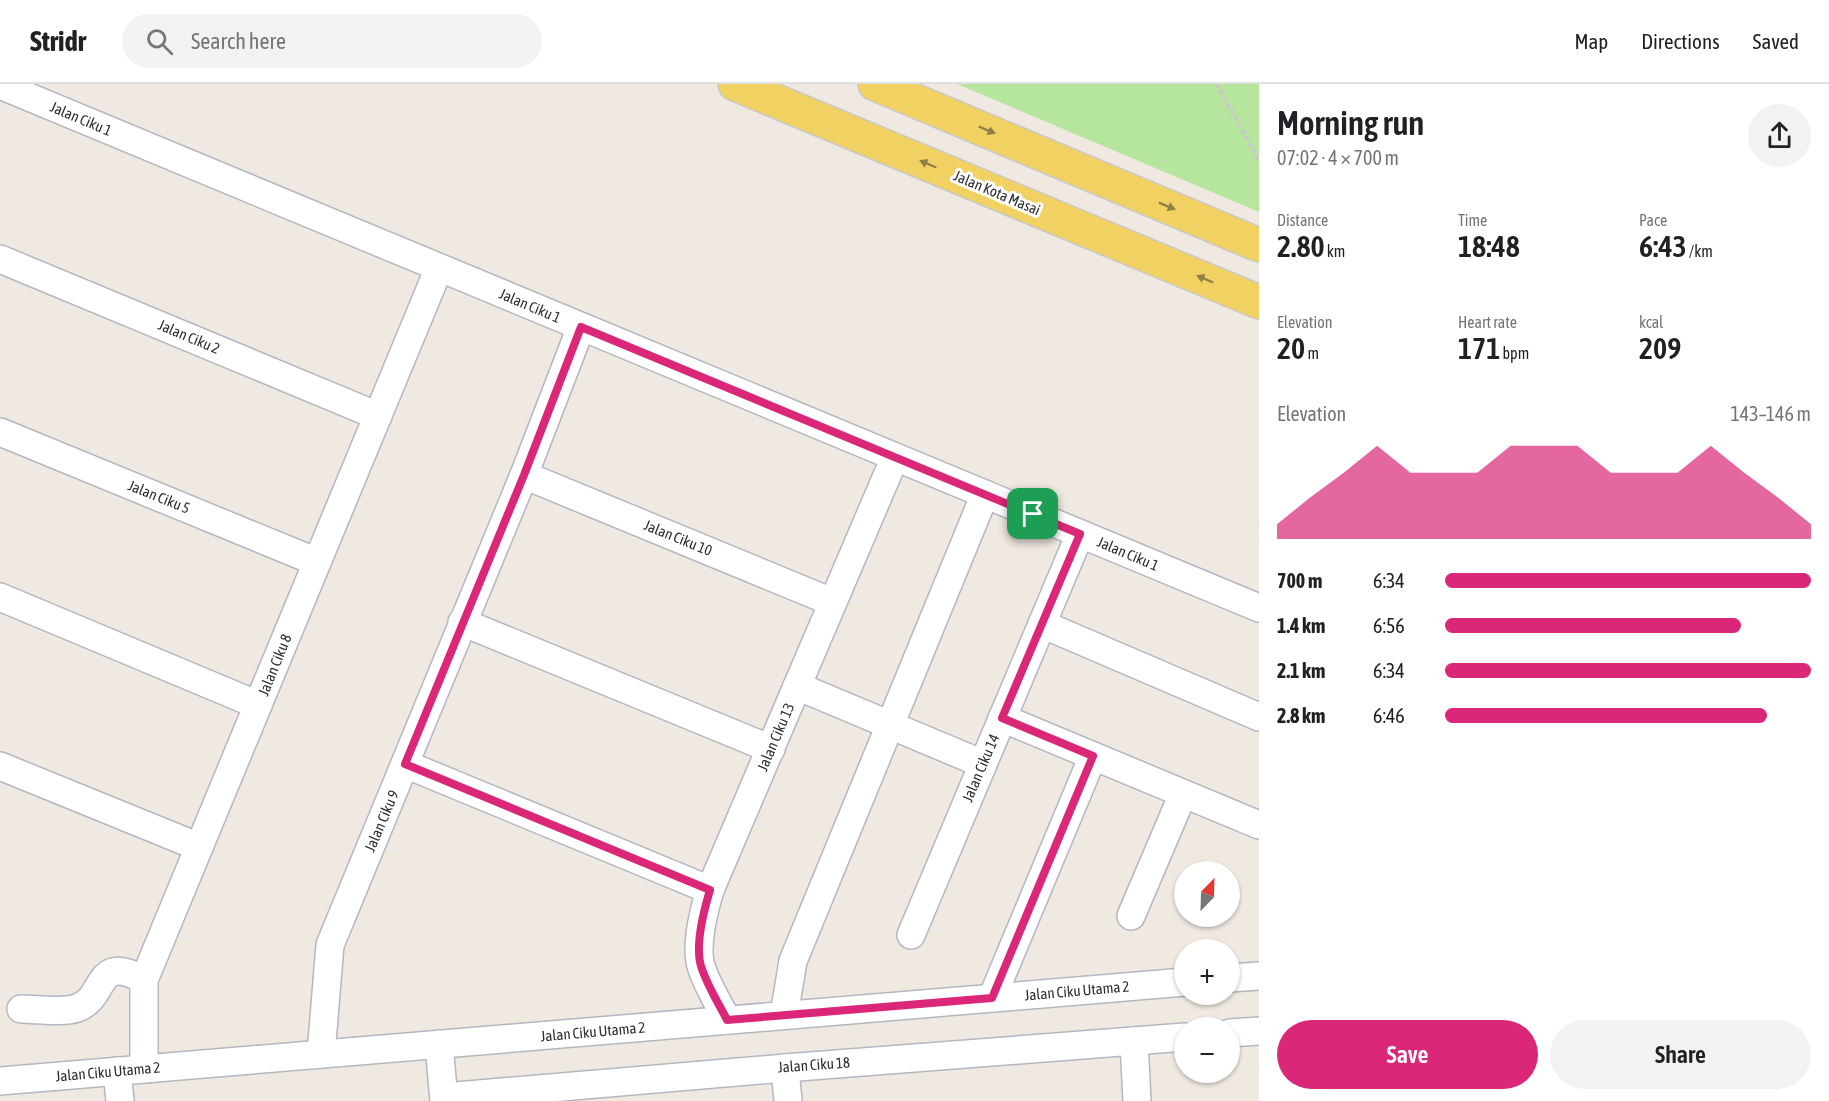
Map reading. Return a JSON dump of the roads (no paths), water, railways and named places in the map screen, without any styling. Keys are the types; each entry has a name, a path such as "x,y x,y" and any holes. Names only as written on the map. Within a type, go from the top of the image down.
{"main road":[{"name":"Jalan Kota Masai","path":"735,84 1259,302"},
{"path":"875,84 931,97 1259,245"}],"street":[{"name":"Jalan Ciku 1","path":"0,86 1259,608"},
{"name":"Jalan Ciku 2","path":"0,259 378,416"},
{"name":"Jalan Ciku 8","path":"144,1069 144,980 439,268"},
{"name":"Jalan Ciku 9","path":"321,1054 329,949 524,475 581,327"},
{"name":"Jalan Ciku 5","path":"0,432 317,562"},
{"name":"Jalan Ciku 13","path":"727,1020 700,967 699,944 702,917 710,890 895,457"},
{"name":"Jalan Ciku 10","path":"524,475 832,602"},
{"path":"784,1016 793,961 985,494"},
{"name":"Jalan Ciku 14","path":"911,935 1080,534"},
{"path":"0,597 258,705"},
{"path":"462,622 771,749"},
{"path":"1042,624 1259,717"},
{"path":"797,686 983,764"},
{"path":"1002,718 1259,825"},
{"path":"992,998 1093,756"},
{"path":"405,764 710,890"},
{"path":"0,766 199,847"},
{"path":"1131,916 1183,794"},
{"path":"21,1009 70,1010 81,1007 108,975 116,971 124,971 144,980"},
{"path":"1240,977 1259,976"},
{"name":"Jalan Ciku Utama 2","path":"0,1081 1174,983"},
{"path":"1240,1032 1259,1031"},
{"name":"Jalan Ciku 18","path":"444,1099 785,1068 1174,1038"},
{"path":"1134,1041 1137,1101"},
{"path":"439,1044 444,1099"},
{"path":"785,1068 788,1101"},
{"path":"117,1071 120,1101"}]}
